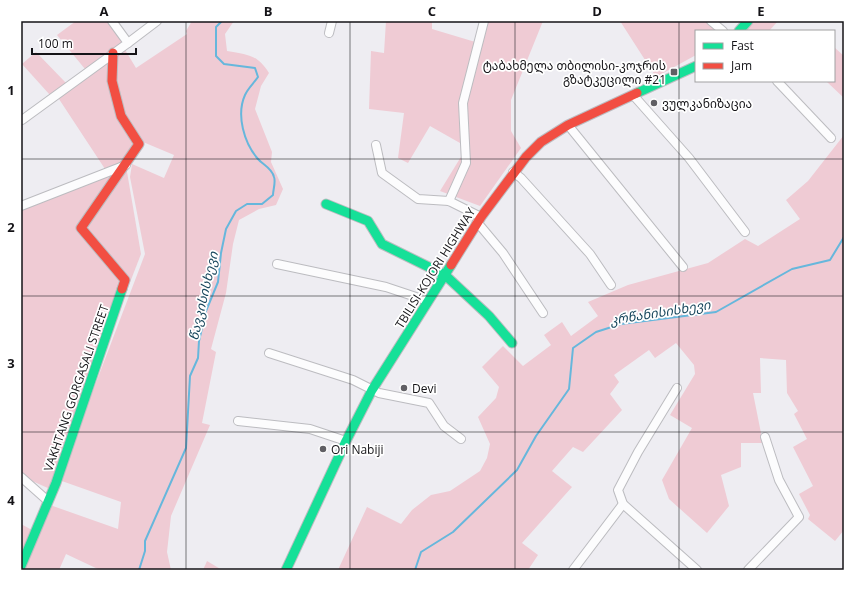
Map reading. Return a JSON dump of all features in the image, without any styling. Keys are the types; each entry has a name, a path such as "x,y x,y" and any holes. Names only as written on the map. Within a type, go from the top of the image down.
{"street":[{"path":"112,21 128,43"},
{"path":"22,120 157,21"},
{"path":"329,33 332,21"},
{"path":"449,201 466,162 463,103 484,21"},
{"path":"711,21 722,30"},
{"path":"740,30 748,21"},
{"path":"21,206 126,165 138,147 138,142 121,116 112,81 113,53"},
{"name":"TBILISI-KOJORI HIGHWAY","path":"286,570 346,441 372,390 479,219 513,172 541,142 568,125 634,96 695,66"},
{"path":"778,82 831,138"},
{"path":"634,96 689,158 745,232"},
{"path":"568,125 683,266"},
{"path":"376,145 382,173 418,199 449,201 479,219 543,313"},
{"name":"VAKHTANG GORGASALI STREET","path":"21,566 64,460 124,280 81,228 126,165"},
{"path":"513,172 521,178 590,254 611,285"},
{"path":"326,204 368,221 382,244 445,275 488,316 512,343"},
{"path":"277,264 386,287 428,301"},
{"path":"269,353 353,380 378,393 429,403 444,426 461,439"},
{"path":"677,388 638,452 618,490 623,504 698,570"},
{"path":"238,421 310,429 346,441"},
{"path":"748,570 798,517 779,480 765,437"},
{"path":"21,477 48,501"},
{"path":"573,570 623,504"}],"shaded area":[{"path":"76,21 109,21 125,43 85,69 57,35"},
{"path":"192,21 234,21 225,34 227,51 251,56 260,62 269,73 261,86 255,109 272,152 271,162 283,189 276,205 259,209 239,220 233,244 226,293 211,349 216,352 202,423 210,425 171,516 167,552 171,570 100,570 66,554 59,570 22,570 50,505 118,529 121,502 59,480 145,254 130,177 132,164 164,178 174,155 143,142 123,115 114,81 115,54 124,48 136,68 187,34 186,31"},
{"path":"386,21 432,21 432,29 482,44 488,21 543,21 511,100 511,131 521,148 480,206 440,191 467,147 430,126 408,163 398,158 404,113 369,109 371,51 384,53"},
{"path":"620,21 709,21 719,30 695,30 695,56 656,77"},
{"path":"752,21 778,21 770,30 744,30"},
{"path":"835,48 844,56 844,98 827,82 835,82"},
{"path":"36,52 66,83 50,95 22,64"},
{"path":"111,57 110,80 136,144 125,163 105,169 57,96"},
{"path":"844,135 844,530 835,541 808,519 810,515 799,494 813,486 793,447 807,439 794,414 798,411 787,393 786,360 760,358 761,393 753,393 763,443 741,443 741,467 721,475 729,506 707,533 669,499 662,480 692,428 670,415 695,374 694,365 676,343 655,358 649,350 614,375 619,382 610,394 622,410 583,452 573,447 552,471 572,487 522,543 538,555 528,570 338,570 367,507 401,524 412,510 431,495 450,491 480,471 487,458 490,444 478,417 496,398 499,387 482,367 503,346 523,366 551,345 544,335 562,322 571,336 598,316 588,302 628,285 708,263 745,239 758,246 800,219 786,200 808,181"},
{"path":"126,166 141,254 50,489 21,476 21,208"},
{"path":"21,524 32,530 21,557"},
{"path":"207,561 222,570 203,570"}],"waterway":[{"name":"წავკისისხევი","path":"139,570 145,551 145,541 186,448 190,376 198,358 199,341 206,311 218,282 221,253 226,229 236,211 247,204 262,204 273,195 275,181 273,174 253,152 245,137 241,120 242,103 245,95 258,77 255,68 224,64 216,56 216,27 222,21"},
{"name":"კრწანისისხევი","path":"415,570 421,552 453,532 517,470 536,436 569,389 573,348 596,332 621,324 716,312 792,269 830,260 844,237"}],"traffic: fast":[{"path":"740,30 748,21"},
{"path":"637,93 695,66"},
{"path":"326,204 368,221 382,244 445,275 489,316 512,343"},
{"path":"286,570 346,441 372,390 451,265"},
{"path":"21,566 56,483 122,289"}],"traffic: jam":[{"path":"113,53 112,81 121,116 139,144 81,228 125,280 122,289"},
{"path":"451,265 481,217 526,157 541,142 568,125 637,93"}],"place":[{"name":"ტაბახმელა თბილისი-კოჯრის გზატკეცილი #21","path":"674,72"},
{"name":"ვულკანიზაცია","path":"654,103"},
{"name":"Devi","path":"404,388"},
{"name":"Ori Nabiji","path":"323,449"}]}
